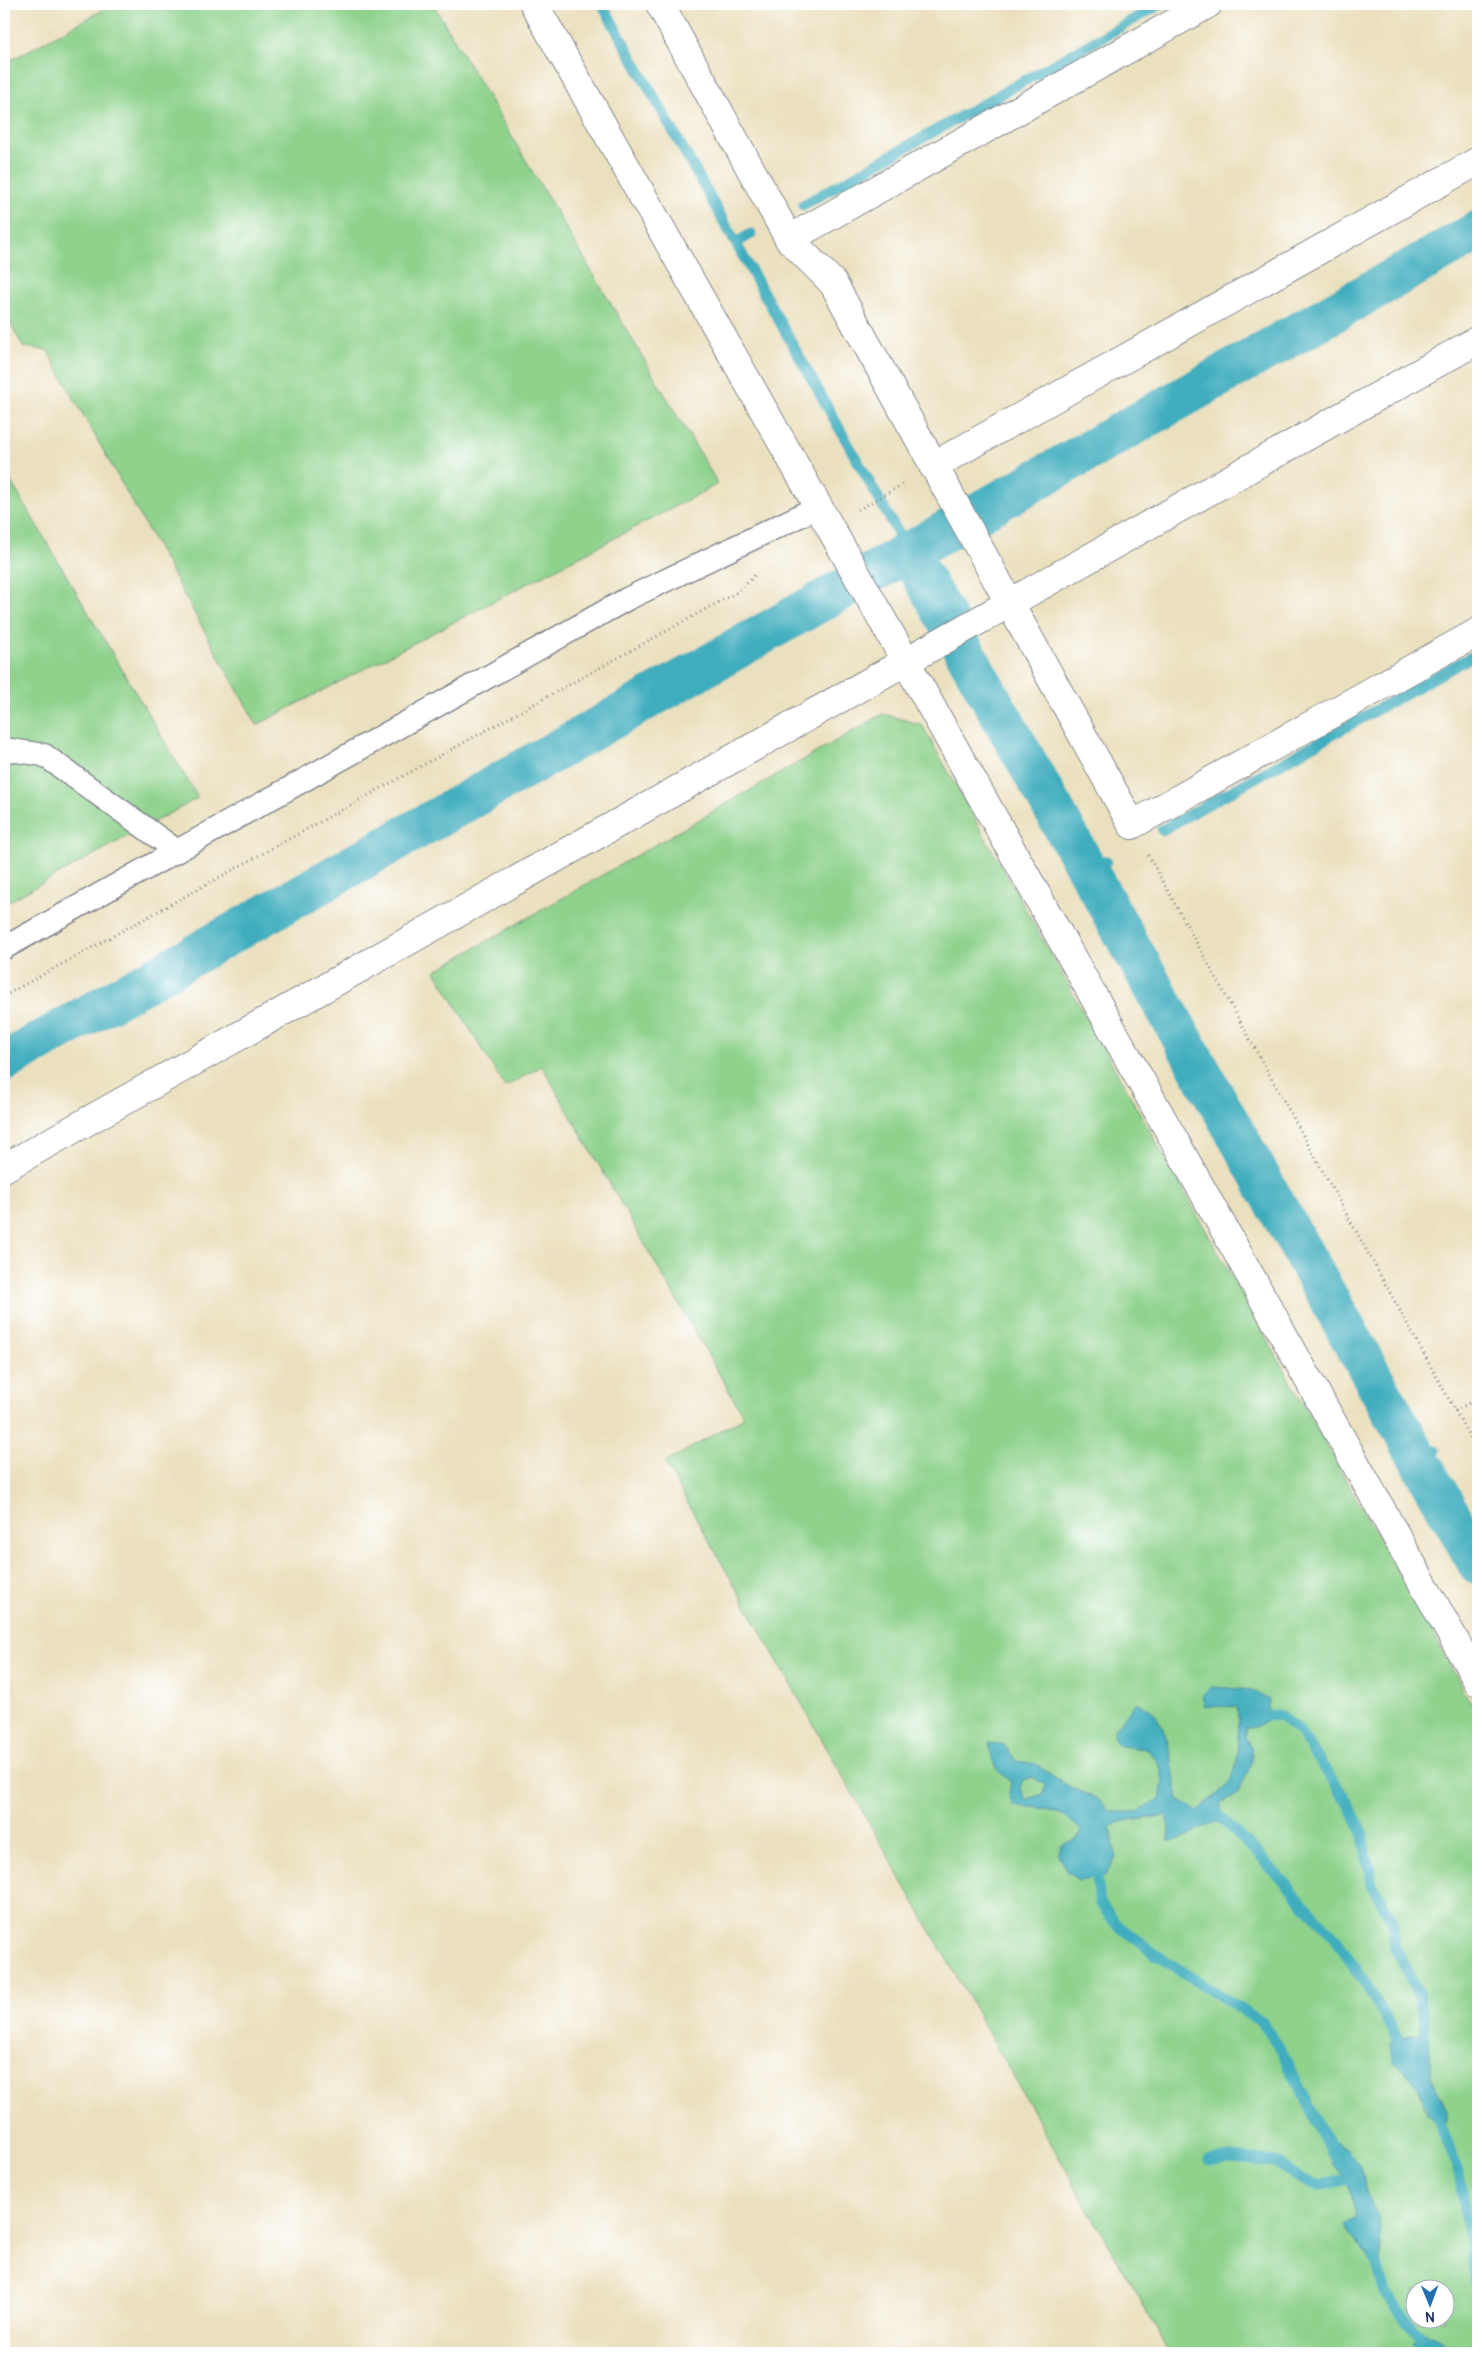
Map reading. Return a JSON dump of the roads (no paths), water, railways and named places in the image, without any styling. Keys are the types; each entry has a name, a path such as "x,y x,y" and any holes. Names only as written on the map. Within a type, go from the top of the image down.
{"street":[{"path":"534,4 889,631 916,654 1478,1682"},
{"path":"660,4 789,239 833,283 991,570 1002,609 1132,825 1478,632"},
{"path":"789,239 1208,4"},
{"path":"933,466 1478,161"},
{"path":"4,1168 1478,340"}],"lane":[{"path":"4,948 627,600 818,507"},
{"path":"4,749 44,755 177,851"}],"water":[{"path":"1212,1687 1252,1690 1269,1700 1266,1721 1255,1727 1246,1727 1245,1738 1251,1746 1252,1763 1237,1795 1222,1802 1220,1822 1206,1826 1182,1839 1169,1841 1166,1815 1123,1821 1110,1827 1116,1858 1105,1876 1078,1880 1066,1871 1058,1854 1062,1846 1077,1840 1081,1830 1072,1822 1050,1810 1013,1806 1009,1795 1011,1782 995,1765 989,1743 1005,1745 1016,1761 1035,1764 1068,1786 1100,1800 1109,1812 1138,1812 1160,1800 1163,1779 1157,1761 1147,1749 1120,1746 1114,1739 1114,1729 1137,1702 1154,1713 1165,1733 1171,1755 1178,1800 1197,1811 1223,1789 1233,1775 1236,1766 1239,1724 1237,1707 1205,1706 1202,1696","holes":["1033,1777 1045,1785 1043,1794 1026,1800 1020,1787 1023,1780"]},
{"path":"1414,2034 1429,2037 1431,2076 1447,2111 1447,2121 1435,2123 1431,2119 1416,2084 1393,2062 1391,2042"},
{"path":"1333,2143 1346,2150 1361,2165 1366,2193 1379,2216 1382,2266 1374,2270 1367,2252 1352,2238 1344,2226 1356,2218 1350,2188 1343,2176 1332,2165"},
{"path":"1425,2333 1458,2349 1478,2343 1478,2353 1421,2353 1413,2342"}],"waterway":[{"path":"602,4 908,551"},
{"path":"803,205 1161,4"},
{"path":"4,1062 1478,231"},
{"path":"736,243 751,234"},
{"path":"908,551 1478,1564"},
{"path":"1162,830 1478,653"},
{"path":"1088,872 1106,861"},
{"path":"1419,1460 1436,1450"},
{"path":"1254,1713 1282,1717 1299,1731 1349,1804 1363,1835 1372,1884 1393,1922 1395,1948 1418,1993 1424,2020 1423,2050"},
{"path":"1211,1808 1259,1855 1336,1939 1376,2001 1405,2052"},
{"path":"1096,1870 1100,1903 1115,1923 1155,1954 1260,2021 1281,2050 1333,2155 1342,2165"},
{"path":"1434,2109 1459,2172 1478,2293"},
{"path":"1209,2160 1229,2158 1276,2162 1301,2179 1320,2186 1353,2177"},
{"path":"1374,2254 1385,2293 1434,2353"}]}
